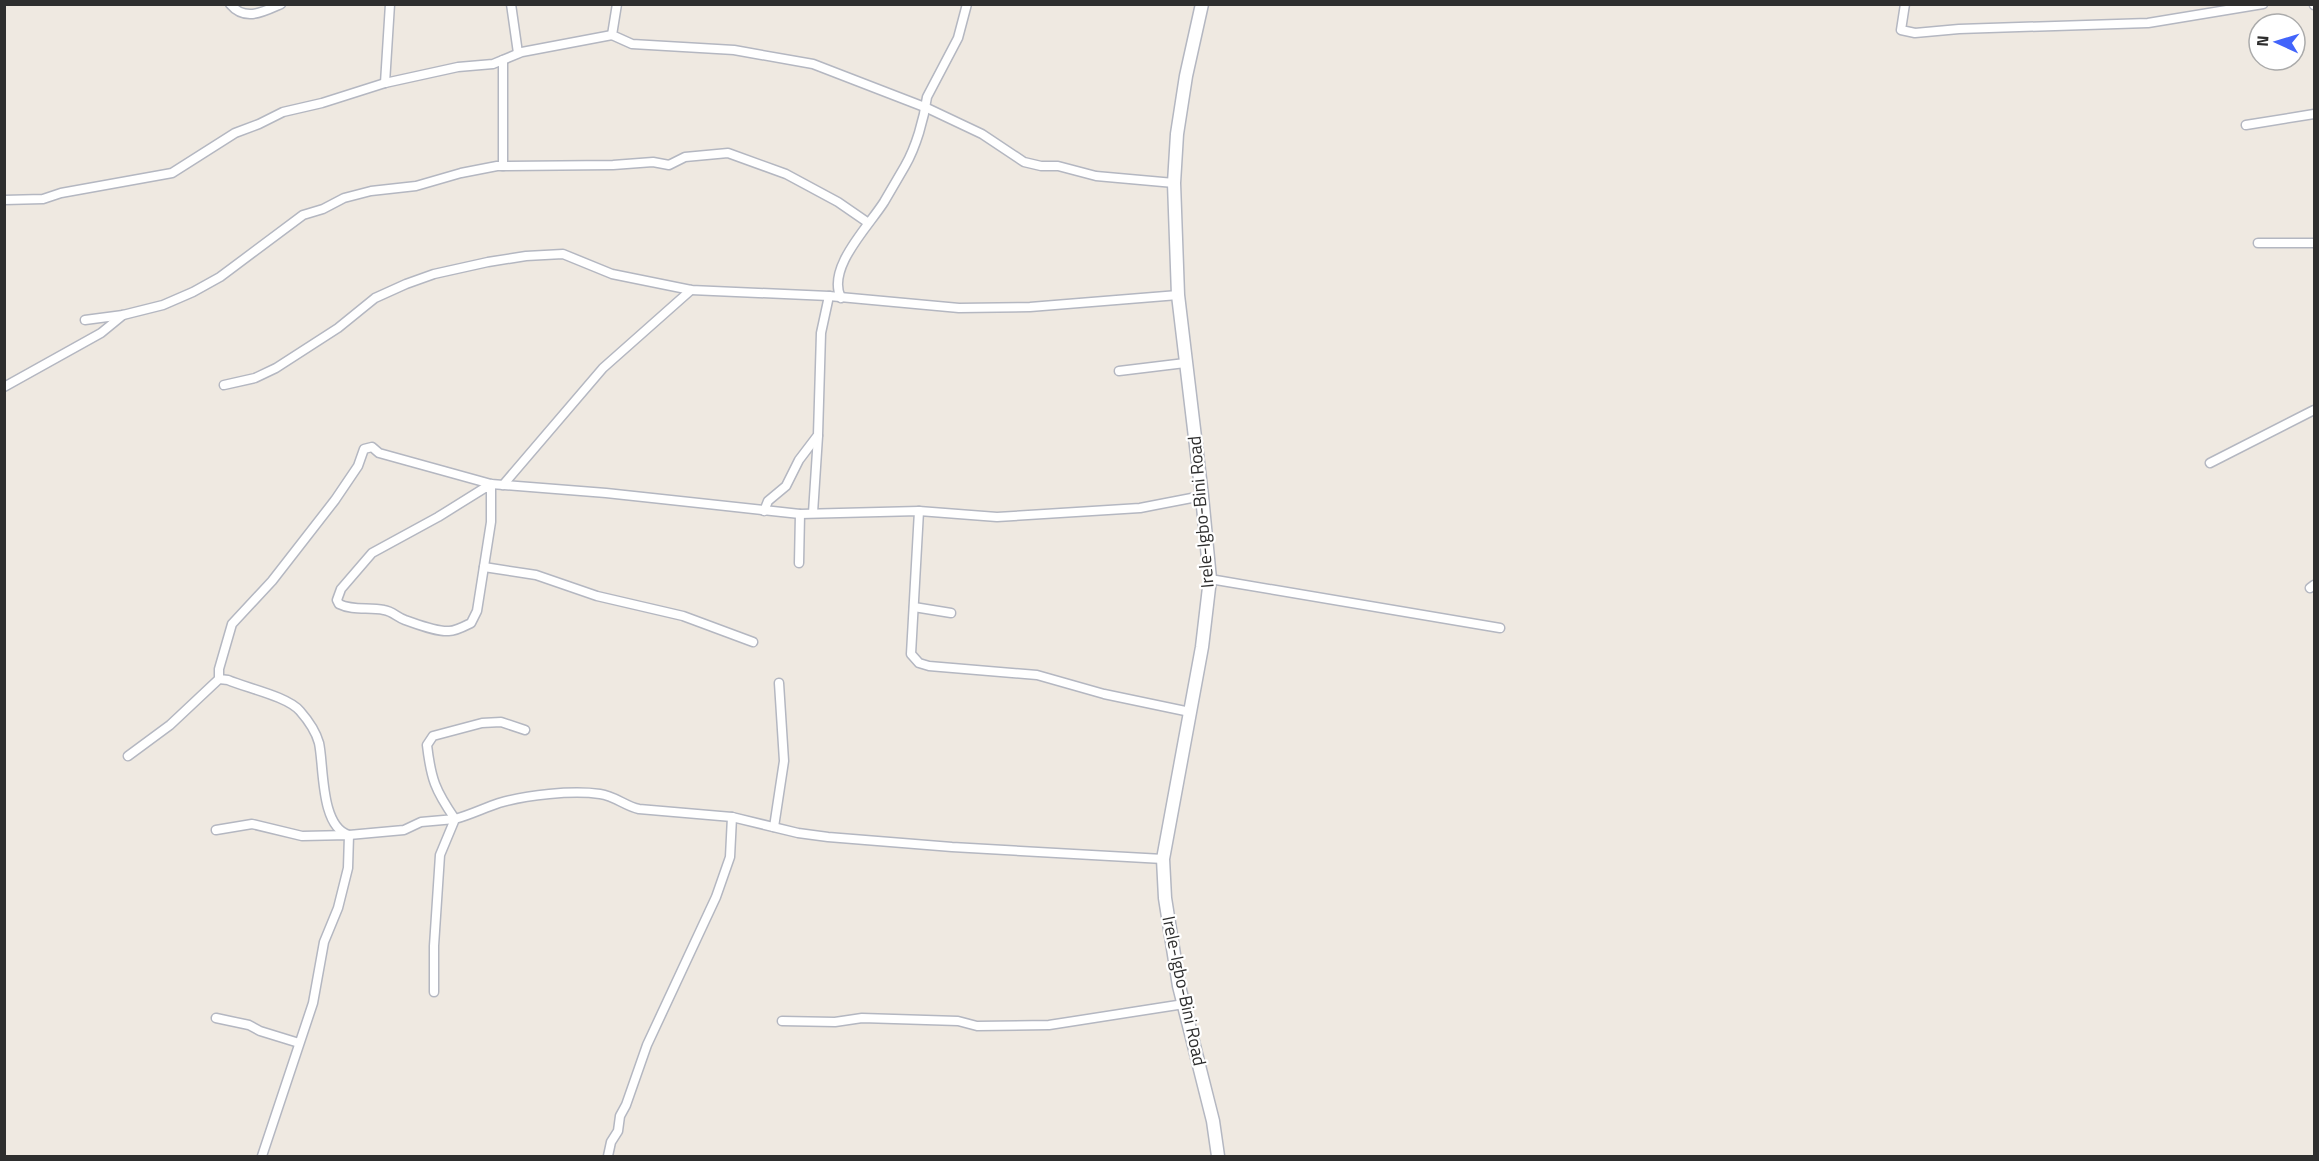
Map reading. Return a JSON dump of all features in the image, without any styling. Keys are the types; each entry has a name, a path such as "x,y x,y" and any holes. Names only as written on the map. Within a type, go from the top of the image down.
{"street":[{"path":"230,4 239,12 255,15 281,4"},
{"path":"385,82 390,4"},
{"path":"510,4 518,53"},
{"path":"612,35 616,4"},
{"path":"841,298 837,292 839,273 867,222 883,204 906,164 927,108 927,97 958,38 967,4"},
{"name":"Irele-Igbo-Bini Road","path":"1202,4 1186,76 1177,134 1174,183 1178,295 1203,496 1210,579 1202,647 1163,859 1165,898 1184,1004 1213,1121 1218,1156"},
{"path":"1905,4 1901,30 1916,33 1959,29 2148,23 2263,4"},
{"path":"4,200 43,199 111,183 164,176 235,133 283,112 329,101 385,82 458,66 493,64 518,53 612,35 632,44 734,50 813,64 927,108 982,134 1024,162 1041,166 1058,166 1096,176 1174,183"},
{"path":"503,60 503,166"},
{"path":"2246,125 2314,114"},
{"path":"85,320 123,315 163,304 194,292 220,277 303,215 323,209 344,198 371,191 416,186 461,173 503,166 613,165 653,162 669,165 685,157 728,153 786,174 838,202 867,222"},
{"path":"2258,243 2314,243"},
{"path":"224,385 255,378 276,368 338,328 375,298 406,284 434,274 526,256 563,254 612,274 691,290 829,296 994,309 1178,295"},
{"path":"503,485 603,368 691,290"},
{"path":"813,513 821,333 829,296"},
{"path":"4,387 101,333 123,315"},
{"path":"1119,371 1185,363"},
{"path":"2210,463 2314,410"},
{"path":"764,511 768,501 786,486 799,460 818,435"},
{"path":"128,756 170,725 219,679 219,669 232,624 272,581 335,500 358,466 364,449 372,447 379,453 491,484 606,493 800,514 919,511 997,517 1140,508 1203,496"},
{"path":"491,484 491,522 475,617 471,623 451,632 402,619 384,610 349,609 339,604 337,600 340,588 372,553 438,517 491,484"},
{"path":"919,511 911,654 919,663 929,666 1036,675 1104,694 1191,712"},
{"path":"799,563 800,514"},
{"path":"484,567 536,575 597,596 684,616 753,642"},
{"path":"1210,579 1500,628"},
{"path":"914,608 951,613"},
{"path":"219,679 228,680 277,698 299,709 319,743 323,780 332,816 338,829 343,834 349,835"},
{"path":"774,827 784,761 779,683"},
{"path":"455,819 436,790 430,773 427,745 434,736 482,723 501,722 525,730"},
{"path":"216,830 252,824 302,836 404,830 421,822 455,819 498,803 567,793 601,794 614,798 629,807 639,809 732,818 828,837 994,850 1163,859"},
{"path":"608,1156 611,1142 618,1131 620,1116 647,1044 716,897 730,857 732,818"},
{"path":"434,992 434,946 440,855 455,819"},
{"path":"262,1156 313,1003 324,942 338,908 348,868 349,835"},
{"path":"782,1021 835,1022 862,1018 958,1021 977,1026 1049,1025 1184,1004"},
{"path":"216,1018 249,1025 260,1031 299,1043"}]}
